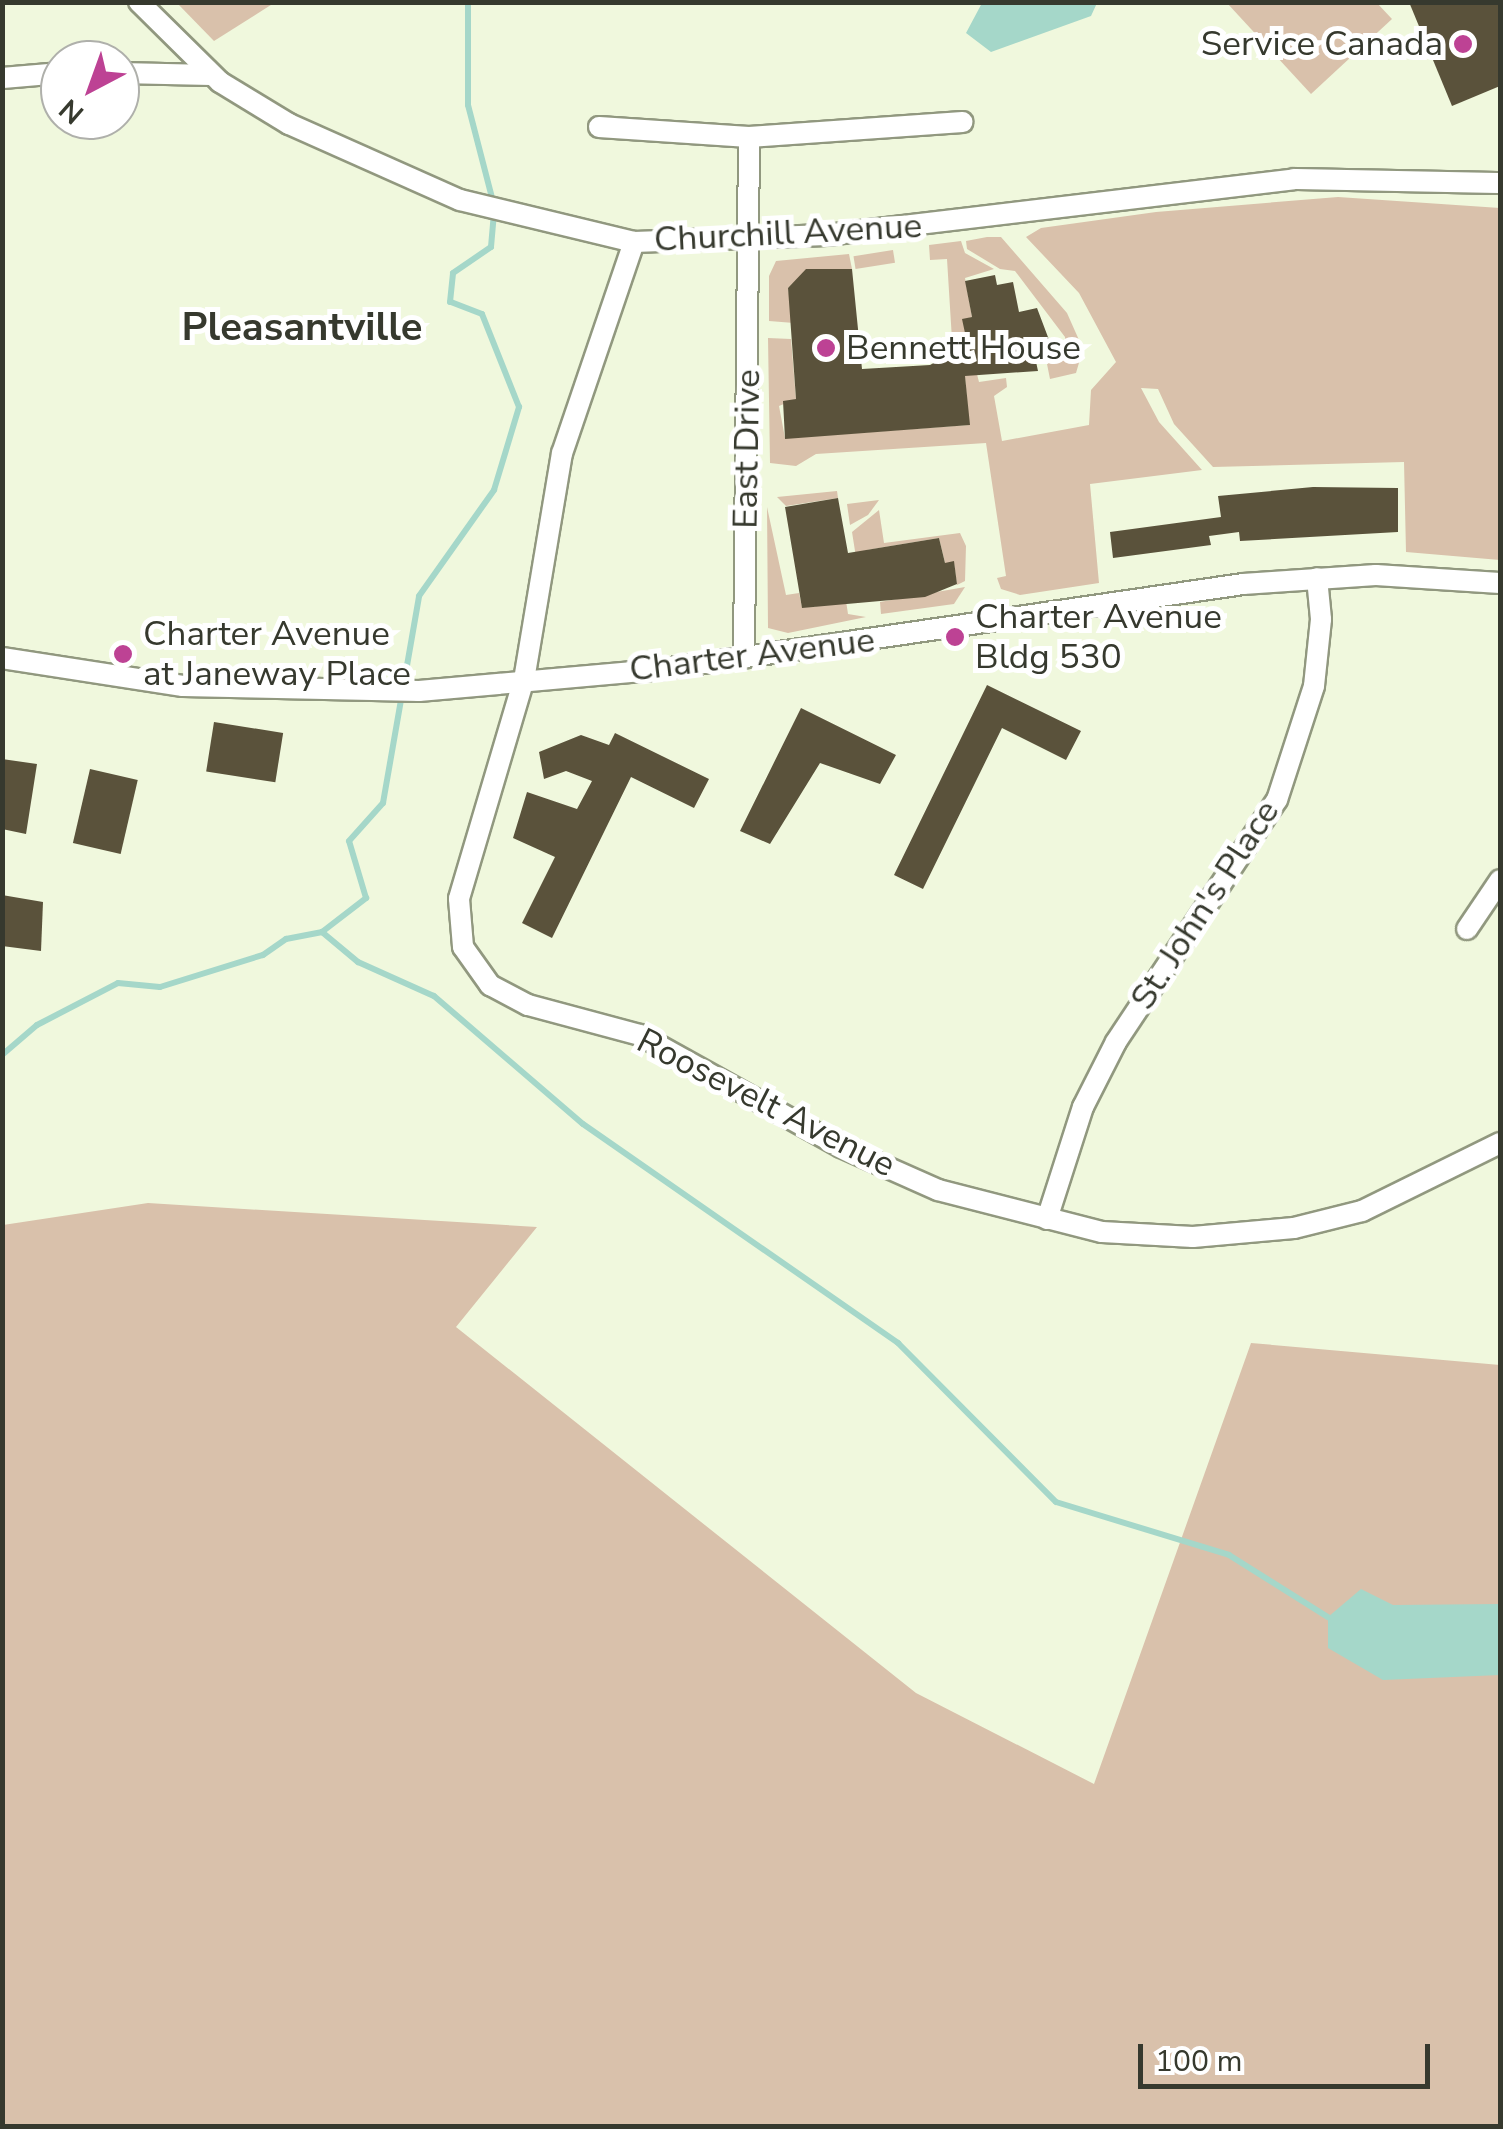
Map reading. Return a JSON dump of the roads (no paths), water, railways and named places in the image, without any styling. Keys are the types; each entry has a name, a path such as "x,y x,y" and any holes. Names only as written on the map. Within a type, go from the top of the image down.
{"street":[{"name":"Churchill Avenue","path":"139,2 211,75 289,124 472,204 634,242 750,240 929,226 1294,179 1500,183"},
{"path":"140,73 211,75"},
{"path":"2,78 40,75"},
{"path":"599,128 749,137 962,122"},
{"name":"East Drive","path":"744,658 749,137"},
{"name":"Roosevelt Avenue","path":"634,242 562,453 524,679 459,899 463,947 490,985 528,1005 640,1035 840,1148 938,1190 1102,1232 1193,1236 1294,1228 1362,1211 1500,1143"},
{"name":"Charter Avenue","path":"2,658 183,686 419,692 744,658 1316,578 1376,574 1500,583"},
{"name":"St. John's Place","path":"1047,1220 1084,1107 1116,1042 1277,800 1314,686 1316,578"},
{"path":"1467,929 1500,880"}],"water":[{"path":"982,2 1097,3 1091,16 991,52 966,33"},
{"path":"1361,1589 1393,1605 1500,1604 1500,1675 1383,1680 1328,1648 1328,1617"}],"waterway":[{"path":"468,2 468,105 493,202"},
{"path":"2,1055 37,1025 118,983 160,987 263,955 286,939 322,932 366,898 349,841 383,803 419,596 494,490 519,407 482,314 450,302 453,273 491,247 494,215"},
{"path":"322,932 358,962 434,996 583,1124 898,1343 1056,1502 1229,1555 1328,1617"}],"place":[{"name":"Service Canada","path":"1463,44"},
{"name":"Bennett House","path":"826,348"},
{"name":"Charter Avenue Bldg 530","path":"955,637"},
{"name":"Charter Avenue at Janeway Place","path":"123,654"}],"district":[{"name":"Pleasantville","path":"302,327"}]}
